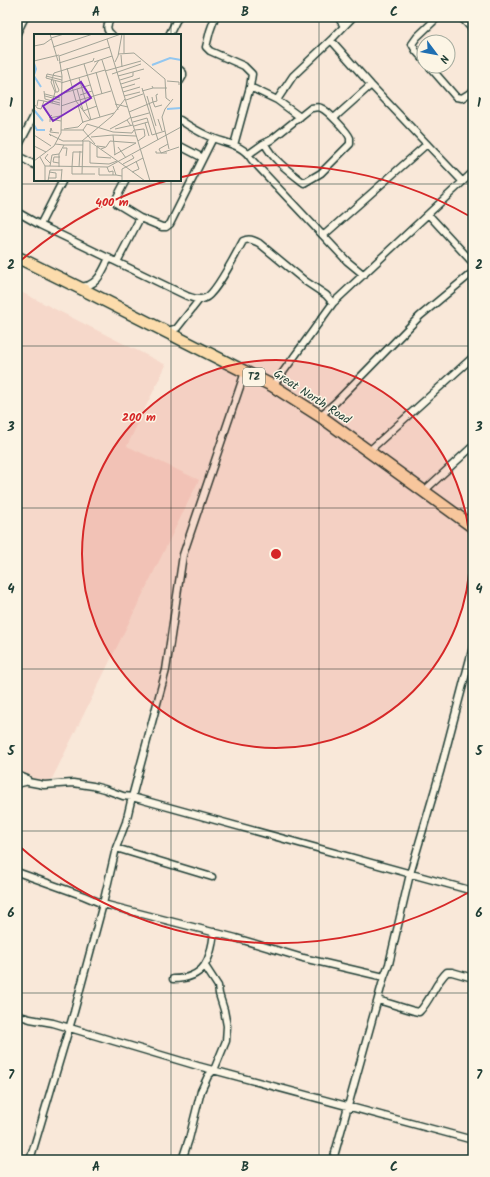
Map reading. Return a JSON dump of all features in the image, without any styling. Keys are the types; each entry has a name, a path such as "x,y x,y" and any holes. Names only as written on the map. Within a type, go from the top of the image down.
{"highway":[{"name":"Great North Road","path":"17,257 273,386 320,416 473,527"}],"street":[{"path":"17,33 25,17"},
{"path":"111,17 107,26 107,31 111,34"},
{"path":"170,34 178,17"},
{"path":"215,17 206,47 210,51 244,66 252,74 250,87 234,145"},
{"path":"338,17 344,26"},
{"path":"277,100 293,76 353,17"},
{"path":"421,34 438,17"},
{"path":"461,17 473,30"},
{"path":"416,39 412,44 416,51"},
{"path":"331,40 462,181"},
{"path":"436,74 456,97 462,98 473,91"},
{"path":"334,118 371,84"},
{"path":"250,87 277,100 300,117"},
{"path":"249,154 271,140 312,108 318,107 334,118 350,139 350,144 320,173 304,183 287,170 265,144"},
{"path":"17,149 34,116"},
{"path":"181,121 213,138 241,148 249,154 252,160 348,261 364,275"},
{"path":"126,181 118,197 117,204 140,218 162,227 166,227 173,218 213,138"},
{"path":"324,235 427,144"},
{"path":"181,147 203,158"},
{"path":"17,153 18,156 34,164"},
{"path":"273,386 333,303 473,172"},
{"path":"40,225 62,181"},
{"path":"17,212 40,225 187,296 200,300 207,298 214,290 243,241 247,239 254,240 259,242 305,281 326,295 333,303"},
{"path":"428,214 473,263"},
{"path":"117,262 140,218"},
{"path":"78,287 86,286 97,279 109,258"},
{"path":"320,416 341,397 420,316 473,272"},
{"path":"166,332 177,328 200,300"},
{"path":"369,451 473,357"},
{"path":"30,1160 103,904 116,848 126,822 166,670 183,555 244,372"},
{"path":"424,491 473,446"},
{"path":"333,1160 384,977 389,964 410,874 444,757 473,647"},
{"path":"17,775 27,779 28,782 44,785 73,783 104,789 123,796 132,797 473,891"},
{"path":"17,784 24,782 27,779"},
{"path":"116,848 212,877"},
{"path":"17,872 103,904 214,932 303,958 384,977"},
{"path":"173,979 184,979 193,975 204,966 210,954 214,932"},
{"path":"182,1160 189,1139 200,1091 208,1076 214,1070 226,1041 227,1026 218,986 204,966"},
{"path":"378,1000 419,1012 447,972 473,978"},
{"path":"17,1016 53,1023 214,1070 473,1140"}],"shaded area":[{"path":"17,290 166,365 127,446 199,480 50,783 17,774"}]}
